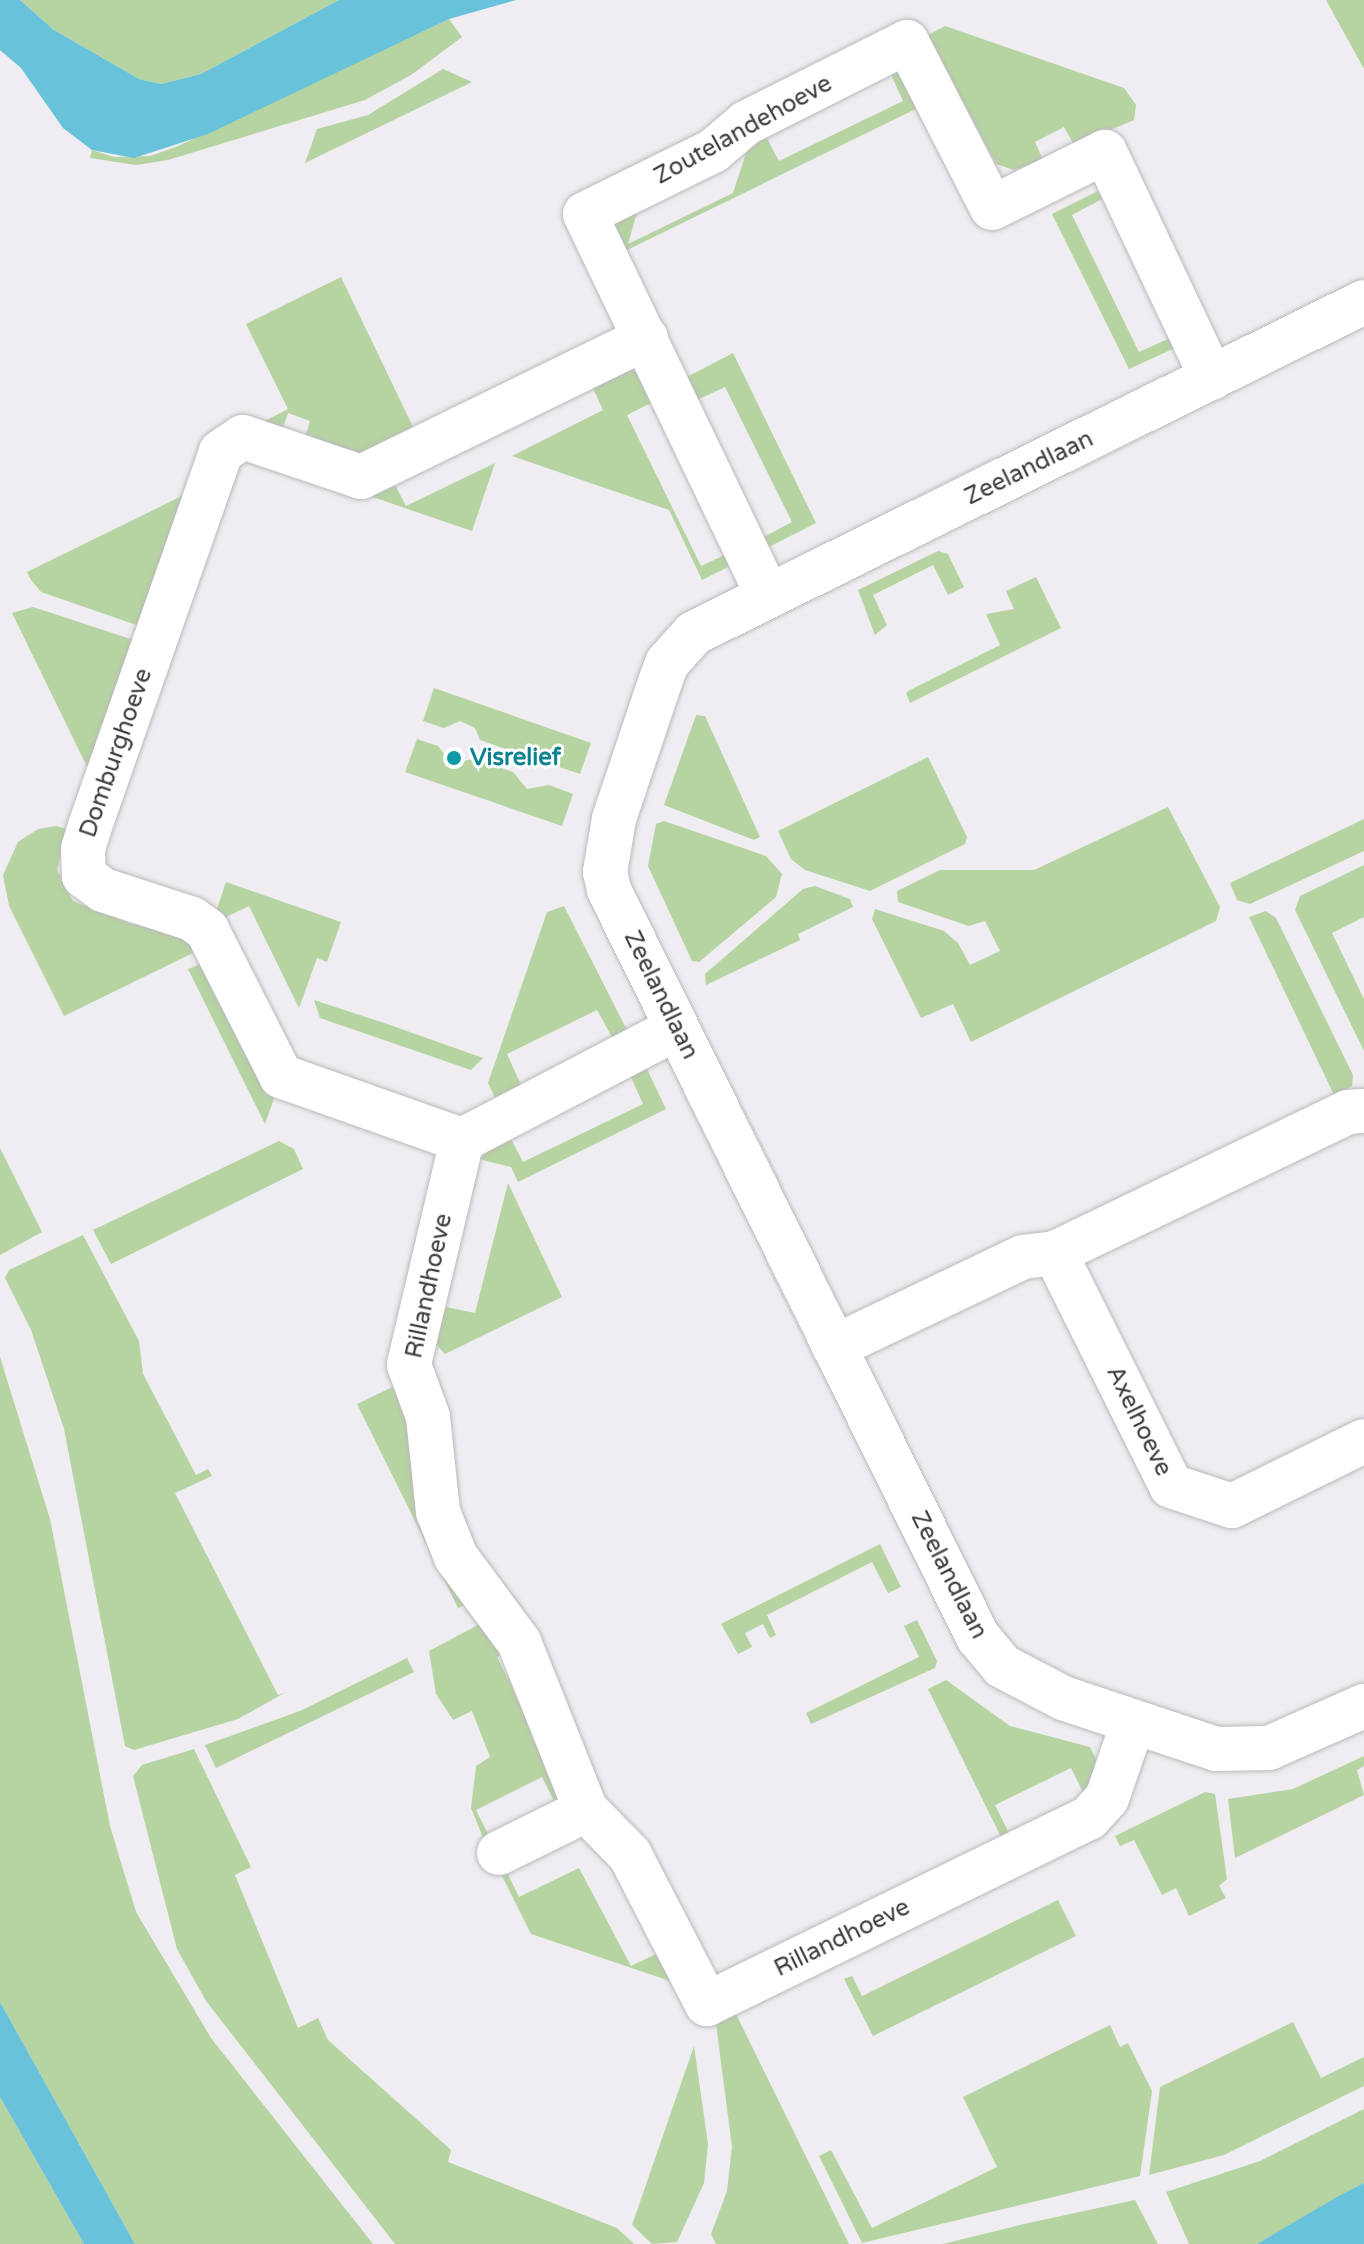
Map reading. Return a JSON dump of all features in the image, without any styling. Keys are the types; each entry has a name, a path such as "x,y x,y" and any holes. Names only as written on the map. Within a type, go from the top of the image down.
{"street":[{"name":"Zoutelandehoeve","path":"767,594 585,214 713,151 746,123 907,42 992,208 1105,152 1212,378"},
{"name":"Zeelandlaan","path":"1363,1708 1269,1748 1238,1751 1133,1723 1027,1684 1002,1666 978,1637 609,890 609,840 667,663 694,633 767,594 1364,302"},
{"name":"Domburghoeve","path":"462,1140 294,1082 272,1063 207,930 192,919 91,884 81,863 213,467 221,452 243,437 361,477 646,338"},
{"path":"462,1140 677,1028"},
{"path":"834,1347 1023,1257 1055,1253 1348,1112 1364,1111"},
{"name":"Rillandhoeve","path":"462,1140 409,1365 428,1417 438,1512 456,1557 519,1642 586,1810 630,1855 707,2004 1089,1818 1107,1798 1133,1723"},
{"name":"Axelhoeve","path":"1055,1253 1171,1486 1232,1506 1364,1441"},
{"path":"499,1853 586,1810"}],"green space":[{"path":"20,0 339,0 201,74 161,84 139,79 54,30"},
{"path":"1326,0 1364,0 1364,69"},
{"path":"449,19 462,37 411,75 365,100 168,160 136,165 90,158 92,150 114,157 150,156 176,147"},
{"path":"945,26 1124,88 1136,105 1134,120 1074,145 1064,127 1035,142 1043,160 1014,170 996,164 928,35"},
{"path":"900,65 924,105 623,252 610,216 640,202 628,244 733,193 749,144 763,131 779,161 903,101 889,70"},
{"path":"443,69 472,82 305,163 317,129 368,115"},
{"path":"1098,191 1102,199 1072,215 1139,352 1170,338 1175,348 1129,369 1052,214"},
{"path":"341,277 415,431 359,457 303,444 310,421 288,413 280,436 257,425 288,409 246,324"},
{"path":"733,353 816,523 767,548 762,538 792,522 725,387 695,401 683,379"},
{"path":"630,370 640,373 657,400 627,415 701,566 731,552 736,563 702,580 669,510 512,456 603,410 590,382"},
{"path":"495,463 472,531 358,492 392,479 406,506"},
{"path":"192,491 145,628 41,592 31,580 27,572"},
{"path":"938,551 948,554 964,587 948,595 933,565 873,595 887,625 875,635 858,590"},
{"path":"1036,577 1061,628 910,703 906,693 910,690 1000,645 986,614 1014,609 1006,591"},
{"path":"33,607 140,642 93,779 12,613"},
{"path":"434,688 591,743 580,774 556,766 543,750 520,754 480,740 475,728 460,721 444,728 423,721"},
{"path":"696,715 705,716 760,837 754,840 664,805"},
{"path":"417,739 438,746 451,763 473,759 513,772 527,789 549,785 573,794 562,826 405,772"},
{"path":"928,757 967,837 965,844 870,891 805,870 791,859 778,831"},
{"path":"1168,807 1220,907 1216,921 971,1042 953,1004 921,1018 872,919 875,909 944,931 958,943 970,965 1000,951 985,921 969,926 898,902 897,891 940,870 1034,870"},
{"path":"1364,819 1364,851 1250,904 1237,900 1230,883"},
{"path":"664,821 766,856 782,874 776,897 699,962 692,961 648,866 656,824"},
{"path":"56,826 68,829 57,870 73,901 134,925 138,918 185,936 197,951 64,1016 9,906 3,875 18,842 38,829"},
{"path":"1364,865 1364,917 1332,933 1364,999 1364,1051 1295,910 1300,896"},
{"path":"226,882 341,922 327,962 317,958 299,1008 249,906 222,919 216,912"},
{"path":"815,886 850,899 853,907 798,934 800,940 706,985 705,974 803,889"},
{"path":"564,906 628,1032 613,1039 597,1010 507,1054 521,1085 495,1098 488,1083 547,912"},
{"path":"1266,911 1276,918 1353,1075 1352,1086 1335,1097 1249,917"},
{"path":"203,963 276,1093 265,1124 188,969"},
{"path":"314,1000 483,1058 471,1070 320,1018"},
{"path":"645,1065 666,1109 518,1182 511,1167 479,1159 508,1133 523,1162 643,1104 629,1073"},
{"path":"279,1141 294,1149 303,1169 111,1264 93,1230"},
{"path":"0,1148 42,1232 0,1255"},
{"path":"508,1183 562,1297 445,1354 434,1342 446,1307 475,1313"},
{"path":"83,1235 139,1341 143,1374 196,1475 208,1469 212,1476 175,1493 278,1695 286,1692 238,1719 134,1750 125,1746 64,1429 31,1330 5,1278 9,1270"},
{"path":"0,1357 50,1519 110,1826 136,1912 211,2038 373,2244 135,2244 0,2002"},
{"path":"405,1381 475,1600 458,1608 357,1404"},
{"path":"880,1544 901,1587 888,1593 872,1562 767,1615 776,1635 770,1638 763,1624 745,1633 752,1647 738,1654 721,1624"},
{"path":"489,1619 510,1651 497,1657 565,1791 556,1805 542,1777 476,1810 490,1838 484,1840 471,1808 476,1766 490,1757 472,1711 453,1720 436,1694 429,1651"},
{"path":"917,1620 937,1661 935,1668 811,1724 806,1713 919,1657 904,1626"},
{"path":"407,1658 414,1672 216,1768 205,1745 300,1711"},
{"path":"946,1680 1010,1726 1090,1747 1100,1767 1086,1798 1071,1768 995,1805 1010,1835 1002,1839 928,1689"},
{"path":"194,1749 251,1867 235,1875 298,2028 318,2018 328,2040 451,2150 448,2162 617,2228 634,2244 395,2244 206,2001 177,1949 133,1776 142,1765"},
{"path":"1364,1756 1364,1766 1357,1770 1364,1795 1235,1858 1228,1799 1293,1789"},
{"path":"1205,1792 1215,1794 1227,1879 1219,1886 1226,1898 1189,1916 1176,1888 1162,1895 1134,1840 1120,1846 1115,1836"},
{"path":"495,1848 519,1897 579,1868 631,1966 658,1953 676,1983 531,1934 489,1850"},
{"path":"1058,1900 1076,1936 873,2036 844,1979 852,1976 862,1996"},
{"path":"734,2010 849,2244 716,2244 711,2234 727,2191 732,2147 716,2017"},
{"path":"1293,2022 1321,2078 1364,2057 1364,2086 1224,2155 1149,2175 1160,2087"},
{"path":"1110,2025 1120,2047 1128,2043 1152,2091 1140,2176 862,2243 819,2156 831,2150 872,2228 997,2167 963,2097"},
{"path":"694,2046 708,2144 704,2183 677,2242 652,2244 632,2225"},
{"path":"0,2097 84,2244 0,2244"},
{"path":"1364,2109 1364,2183 1257,2244 1189,2244 1166,2192 1260,2161"},
{"path":"1135,2200 1158,2244 943,2244 1024,2224"}],"water":[{"path":"0,0 20,0 54,30 139,79 161,84 201,74 339,0 516,0 449,19 208,134 134,158 92,150 63,128 21,68 0,50"},
{"path":"0,2002 135,2244 84,2244 0,2097"},
{"path":"1364,2183 1364,2244 1257,2244 1337,2197"}],"place":[{"name":"Visrelief","path":"454,758"}]}
